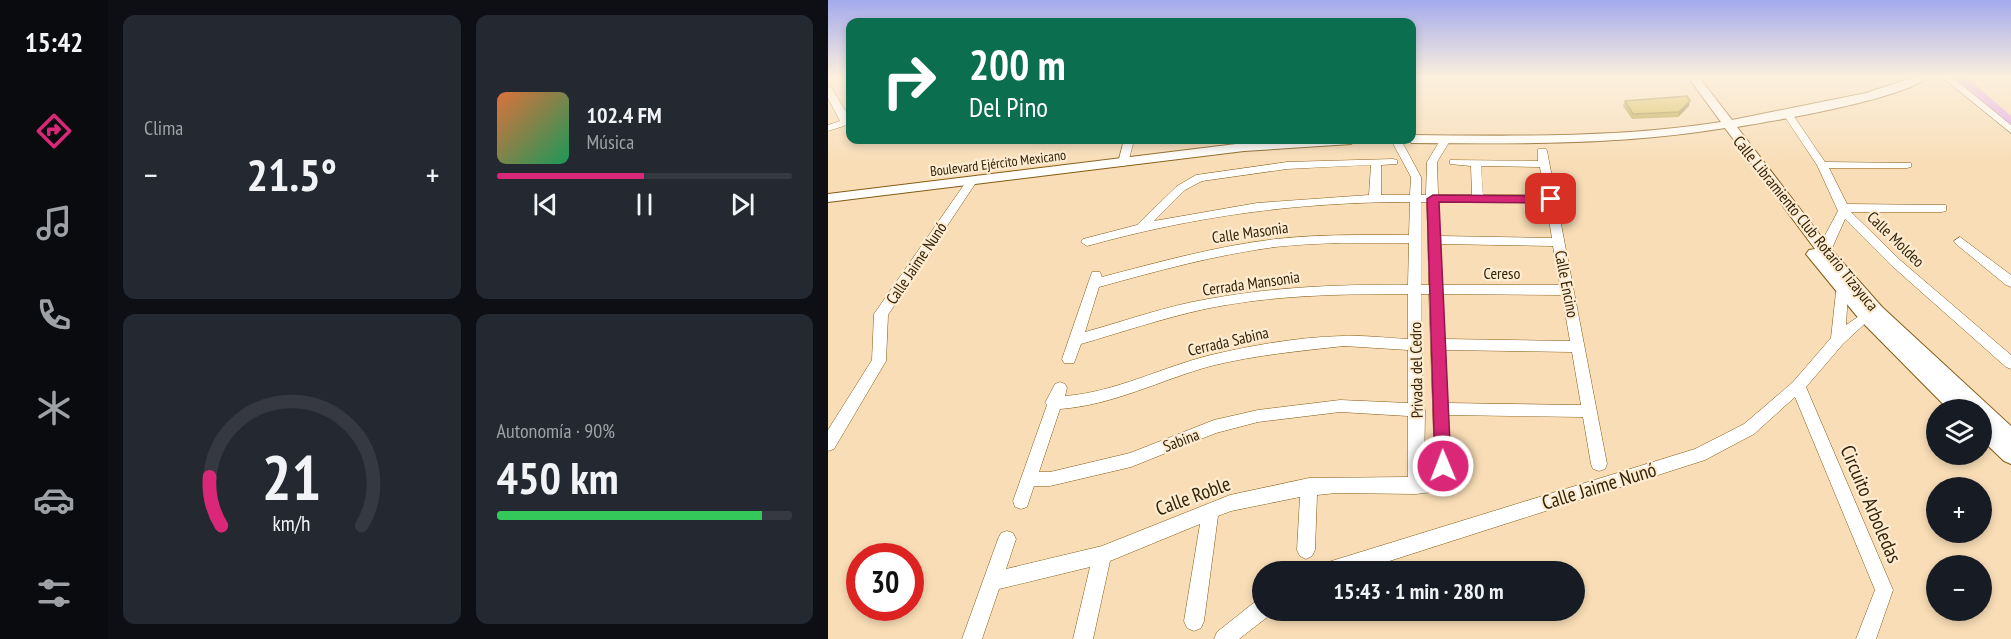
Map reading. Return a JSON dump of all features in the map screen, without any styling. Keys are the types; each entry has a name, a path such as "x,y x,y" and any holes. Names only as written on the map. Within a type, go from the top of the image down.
{"main road":[{"name":"Calle Libramiento Club Rotario Tizayuca","path":"1708,107 1825,252 1876,311 1969,399"},
{"name":"Calle Libramiento Club Rotario Tizayuca","path":"1712,107 1842,292 1951,399"},
{"path":"1416,132 1532,133 1721,122 1792,107"},
{"path":"1416,139 1514,141 1589,139 1788,114 1813,107"},
{"name":"Boulevard Ejército Mexicano","path":"828,187 1203,144"},
{"name":"Boulevard Ejército Mexicano","path":"828,198 972,181 1125,152 1290,144"},
{"name":"Calle Libramiento Club Rotario Tizayuca","path":"1992,425 2010,450"},
{"name":"Calle Libramiento Club Rotario Tizayuca","path":"1992,436 2010,450"}],"street":[{"path":"1983,107 2011,130"},
{"path":"828,112 839,109 846,119"},
{"name":"Calle Moldeo","path":"1788,114 1822,165 1844,210 1896,263 2011,363"},
{"path":"828,128 846,123"},
{"path":"1410,162 1432,162 1446,139"},
{"name":"Privada del Cedro","path":"1399,144 1416,177 1414,290 1416,486 1443,485 1432,162"},
{"name":"Calle Encino","path":"1542,151 1599,464"},
{"path":"1375,199 1377,162"},
{"path":"1140,227 1166,205 1182,186 1194,180 1240,171 1320,163 1393,162"},
{"path":"1454,162 1545,164"},
{"path":"1476,163 1478,199"},
{"path":"1822,165 1907,165"},
{"path":"1416,177 1432,177"},
{"name":"Calle Jaime Nunó","path":"828,444 879,361 881,314 972,181"},
{"path":"1087,242 1140,227 1203,214 1266,205 1375,199 1551,199"},
{"path":"1825,252 1844,210 1942,208"},
{"name":"Calle Masonia","path":"1075,340 1095,279 1277,243 1415,239"},
{"name":"Cereso","path":"1433,240 1559,242"},
{"path":"1960,241 2011,282"},
{"name":"Cerrada Mansonia","path":"1075,340 1205,304 1275,293 1354,289 1435,289"},
{"name":"Cereso","path":"1435,289 1568,290"},
{"path":"1838,340 1842,292"},
{"name":"Calle Jaime Nunó","path":"1360,561 1699,455 1749,429 1798,386 1838,340 1865,317"},
{"path":"1069,359 1075,340"},
{"name":"Cerrada Sabina","path":"1053,403 1080,401 1125,390 1210,362 1275,348 1344,342 1416,345"},
{"path":"1437,344 1578,347"},
{"name":"Circuito Arboledas","path":"1798,386 1884,590 1866,639"},
{"path":"1021,501 1060,388"},
{"name":"Sabina","path":"1027,479 1050,479 1131,459 1214,427 1258,416 1340,406 1417,410"},
{"path":"1442,409 1588,411"},
{"path":"1306,550 1310,486"},
{"name":"Calle Roble","path":"992,581 1102,555 1230,503 1310,486 1416,486"},
{"path":"1194,621 1210,510"},
{"path":"972,639 1007,539"},
{"path":"1083,639 1102,555"},
{"path":"1224,639 1252,617"}],"building":[{"path":"1629,107 1684,107 1679,112 1633,114"}],"waterway":[{"path":"1991,107 2011,124"}],"route":[{"path":"1443,466 1433,199 1551,199"}]}
